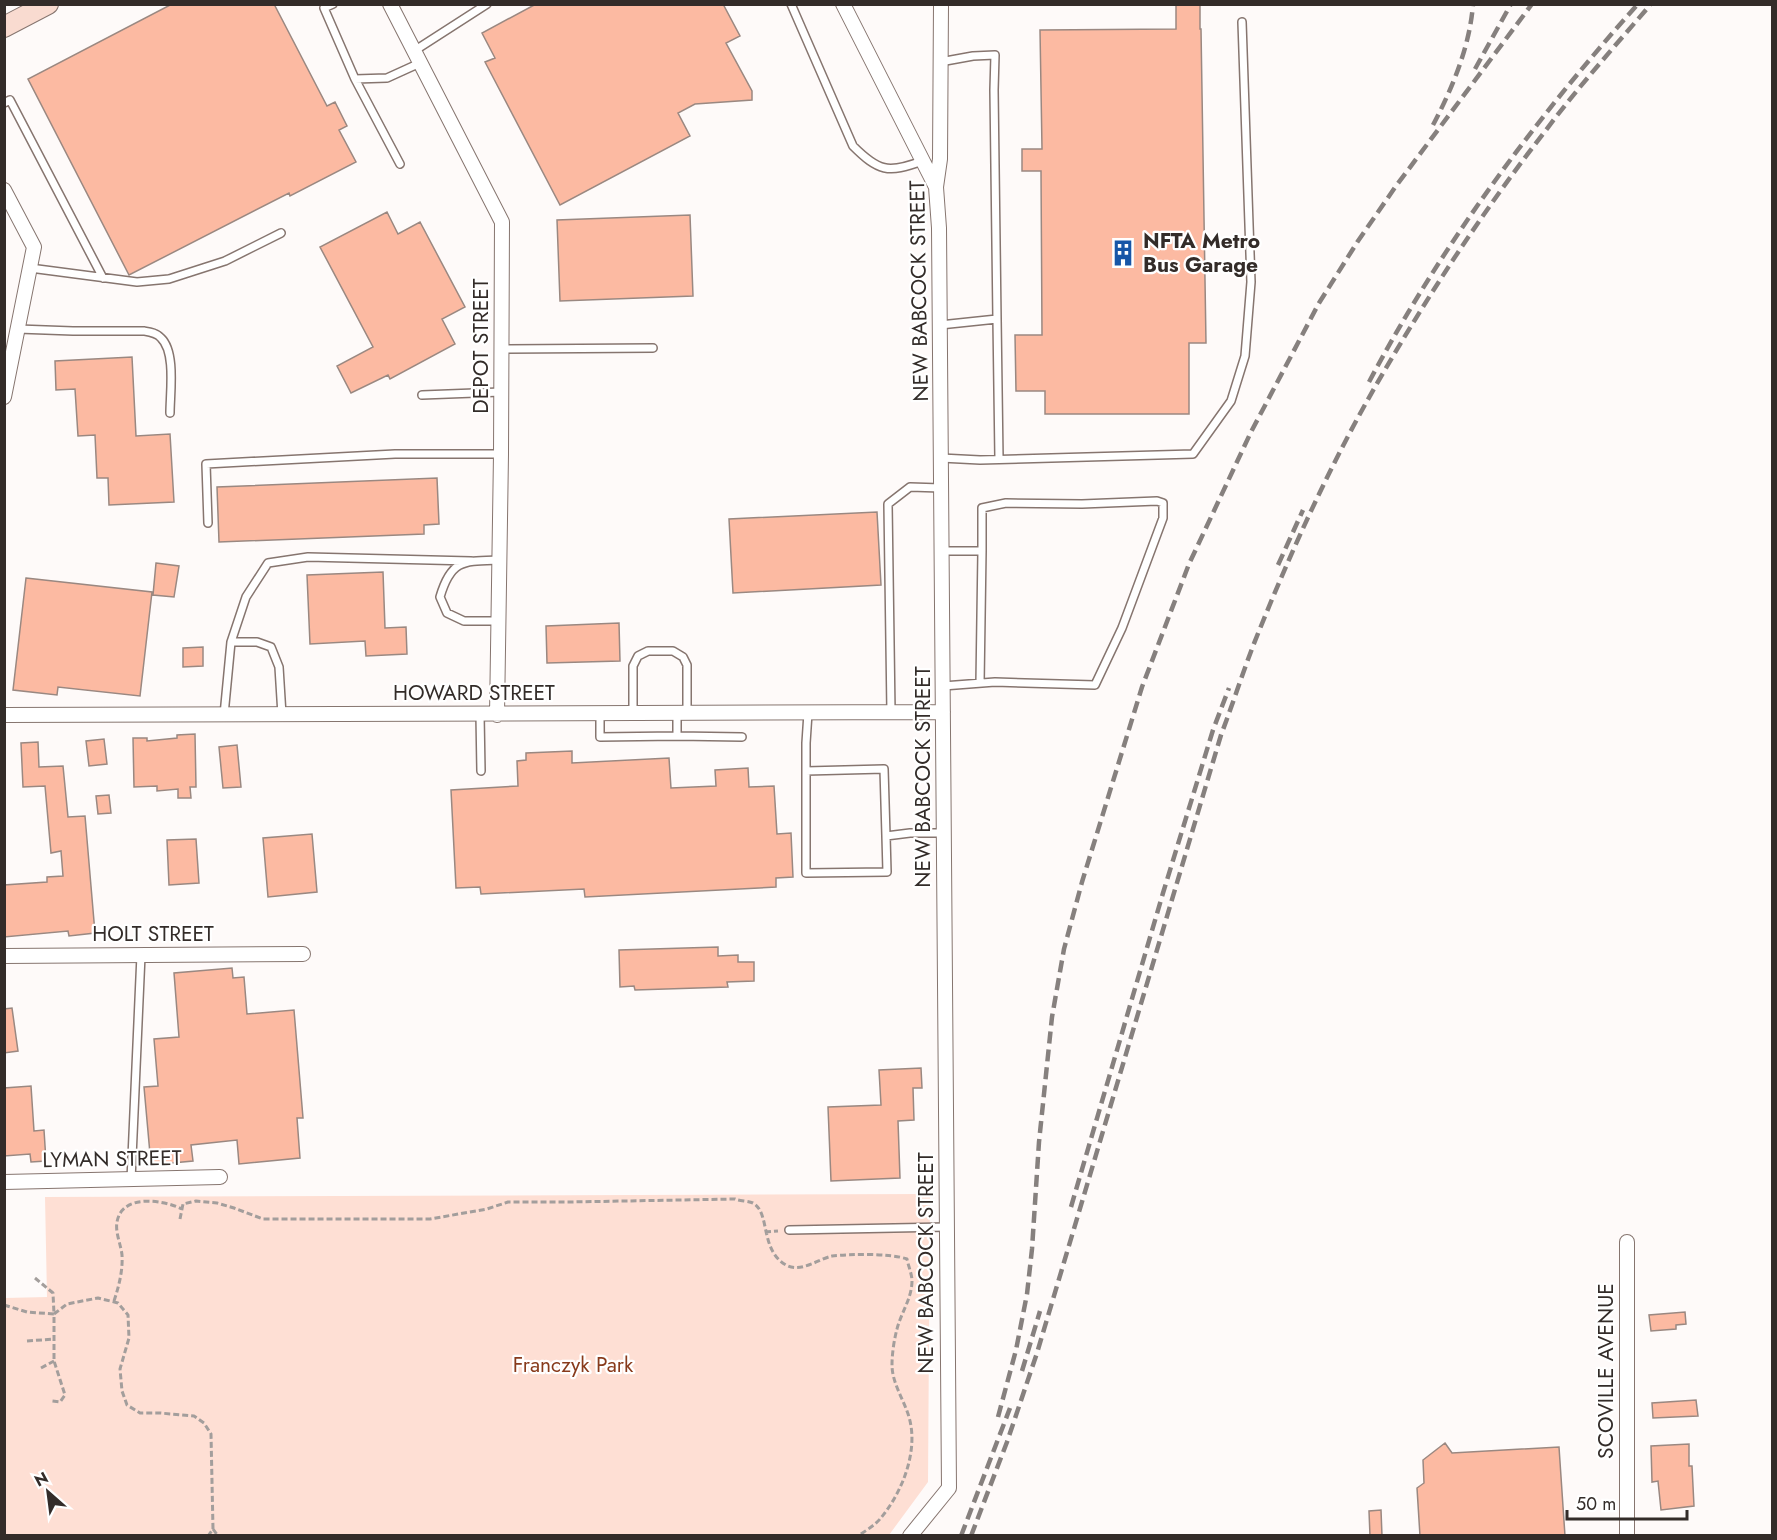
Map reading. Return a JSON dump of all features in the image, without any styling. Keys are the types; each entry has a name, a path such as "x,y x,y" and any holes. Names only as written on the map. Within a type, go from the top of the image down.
{"main road":[{"path":"4,27 48,4"}],"street":[{"name":"DEPOT STREET","path":"390,4 502,222 501,454 496,715"},
{"path":"843,4 936,187"},
{"name":"NEW BABCOCK STREET","path":"910,1536 949,1488 940,325 939,228 936,187 940,159 940,4"},
{"path":"4,397 34,247 5,191"},
{"name":"HOWARD STREET","path":"4,716 943,712"},
{"name":"HOLT STREET","path":"4,956 303,954"},
{"name":"LYMAN STREET","path":"4,1182 220,1177"},
{"name":"SCOVILLE AVENUE","path":"1627,1242 1628,1536"}],"lane":[{"path":"333,4 324,8 355,79 400,164"},
{"path":"355,79 387,78 487,4"},
{"path":"791,4 853,146 869,162 887,169 909,166 922,161"},
{"path":"941,458 999,459 1193,454 1231,401 1245,356 1251,282 1242,22"},
{"path":"940,62 995,55 999,459"},
{"path":"4,103 10,100 103,278"},
{"path":"30,268 137,282 169,279 225,261 281,233"},
{"path":"940,325 997,319"},
{"path":"18,329 144,331 160,336 167,346 170,360 170,413"},
{"path":"502,349 653,348"},
{"path":"422,394 501,392"},
{"path":"207,523 206,464 395,454 501,454"},
{"path":"891,712 888,504 910,487 941,488"},
{"path":"943,686 980,683 1095,684 1122,628 1163,518 1163,503 1157,501 1082,504 1006,503 982,508 980,683"},
{"path":"942,551 981,551"},
{"path":"224,715 231,642 246,597 268,563 308,557 499,560"},
{"path":"471,561 458,565 445,579 440,597 447,613 464,621 498,621"},
{"path":"231,642 257,642 272,647 279,667 282,715"},
{"path":"633,714 633,666 638,656 648,651 673,651 683,657 687,665 677,736"},
{"path":"806,771 884,769 887,872 806,873 806,771 808,712"},
{"path":"600,714 600,737 742,737"},
{"path":"480,715 481,771"},
{"path":"886,836 944,833"},
{"path":"131,1180 141,955"},
{"path":"789,1230 947,1227"}],"path":[{"path":"180,1219 183,1204 196,1201 217,1203 263,1220 430,1219 487,1209 508,1202 735,1199 753,1203 759,1209 763,1215 769,1247 779,1260 790,1267 803,1267 832,1256 896,1255 907,1258 912,1281 897,1329 892,1367 896,1385 910,1419 912,1445 905,1475 893,1499 879,1520 858,1536"},
{"path":"114,1302 122,1266 117,1222 121,1212 135,1202 156,1201 182,1209"},
{"path":"35,1278 52,1293 54,1361 64,1395 60,1402 52,1401"},
{"path":"4,1305 27,1312 54,1314 67,1304 98,1298 118,1303 128,1315 129,1338 120,1369 122,1391 128,1405 140,1413 194,1416 204,1423 211,1434 213,1529 218,1536"},
{"path":"27,1341 54,1340"},
{"path":"41,1368 54,1361"},
{"path":"208,1536 213,1529"}],"green space":[{"name":"Franczyk Park","path":"930,1194 928,1482 889,1535 5,1536 5,1298 47,1297 45,1197"}],"building":[{"path":"172,4 274,4 327,106 335,102 347,126 339,130 356,162 290,196 289,193 129,275 28,79"},
{"path":"536,4 723,4 740,36 726,43 752,91 752,100 695,104 678,113 690,136 560,205 485,62 495,58 482,33"},
{"name":"NFTA Metro Bus Garage","path":"1176,4 1200,4 1201,29 1206,343 1189,343 1189,414 1045,414 1045,391 1016,391 1015,335 1042,335 1041,171 1022,171 1022,149 1042,149 1040,30 1176,29"},
{"path":"387,212 398,234 420,222 465,307 442,319 455,344 390,379 388,375 351,393 337,366 373,347 320,247"},
{"path":"690,215 693,296 560,301 557,220"},
{"path":"132,357 136,436 170,434 174,502 109,505 108,478 97,478 95,435 78,436 75,389 56,390 55,361"},
{"path":"437,478 439,524 424,525 424,534 219,542 217,487"},
{"path":"877,512 881,585 733,593 729,519"},
{"path":"156,563 179,566 174,597 153,595"},
{"path":"383,572 385,628 406,627 407,654 366,656 365,641 310,644 307,575"},
{"path":"26,578 152,592 140,696 58,687 57,695 13,690"},
{"path":"619,623 620,661 547,663 546,626"},
{"path":"203,647 203,666 183,667 183,648"},
{"path":"195,734 196,787 190,787 191,798 178,798 178,789 157,791 157,786 134,787 133,738 147,738 147,741"},
{"path":"104,739 107,764 89,766 86,741"},
{"path":"38,742 39,767 63,766 68,817 85,816 95,933 69,936 68,931 4,937 4,885 47,882 47,877 63,876 61,851 51,853 45,786 23,787 21,743"},
{"path":"237,745 241,787 223,788 219,747"},
{"path":"572,751 572,763 669,758 671,788 716,786 715,770 748,768 749,787 774,786 777,834 791,833 793,877 776,878 776,887 585,897 584,889 481,894 480,887 456,888 451,790 518,786 517,761 526,760 526,753"},
{"path":"109,795 111,813 98,814 96,796"},
{"path":"312,834 317,892 268,897 263,838"},
{"path":"196,839 199,883 169,885 167,840"},
{"path":"718,947 718,956 738,955 738,962 754,962 754,981 727,982 728,987 635,990 634,986 620,987 619,950"},
{"path":"232,968 233,978 244,977 247,1014 294,1010 303,1118 297,1118 300,1158 239,1164 237,1140 191,1145 193,1161 151,1165 144,1087 158,1086 154,1039 179,1037 174,973"},
{"path":"12,1008 18,1051 4,1053 4,1009"},
{"path":"921,1068 922,1088 913,1088 914,1120 898,1121 900,1178 831,1181 828,1107 881,1105 879,1070"},
{"path":"31,1086 34,1131 44,1130 46,1161 31,1162 30,1154 4,1156 4,1088"},
{"path":"1685,1312 1686,1324 1676,1325 1676,1329 1651,1331 1649,1315"},
{"path":"1696,1400 1698,1416 1653,1418 1652,1403"},
{"path":"1445,1443 1452,1453 1559,1447 1565,1536 1420,1536 1417,1488 1424,1483 1423,1460"},
{"path":"1689,1444 1694,1506 1661,1510 1658,1481 1652,1482 1651,1446"},
{"path":"1381,1510 1382,1536 1370,1536 1369,1511"}],"railway":[{"path":"1433,125 1459,67 1468,36 1473,4"},
{"path":"1475,69 1511,4"},
{"path":"998,1417 1016,1350 1027,1294 1052,1017 1064,949 1082,882 1142,687 1189,564 1251,432 1319,303 1396,186 1532,4"},
{"path":"1369,382 1427,282 1492,185 1563,92 1638,4"},
{"path":"971,1536 1007,1442 1037,1353 1221,735 1280,580 1325,482 1358,418 1414,321 1456,256 1523,161 1597,66 1651,4"},
{"path":"1278,565 1303,510"},
{"path":"1071,1207 1163,893 1213,730 1229,688"},
{"path":"1022,1371 1040,1311"},
{"path":"961,1536 1010,1408"}],"place":[{"name":"NFTA Metro Bus Garage","path":"1123,253"}]}
